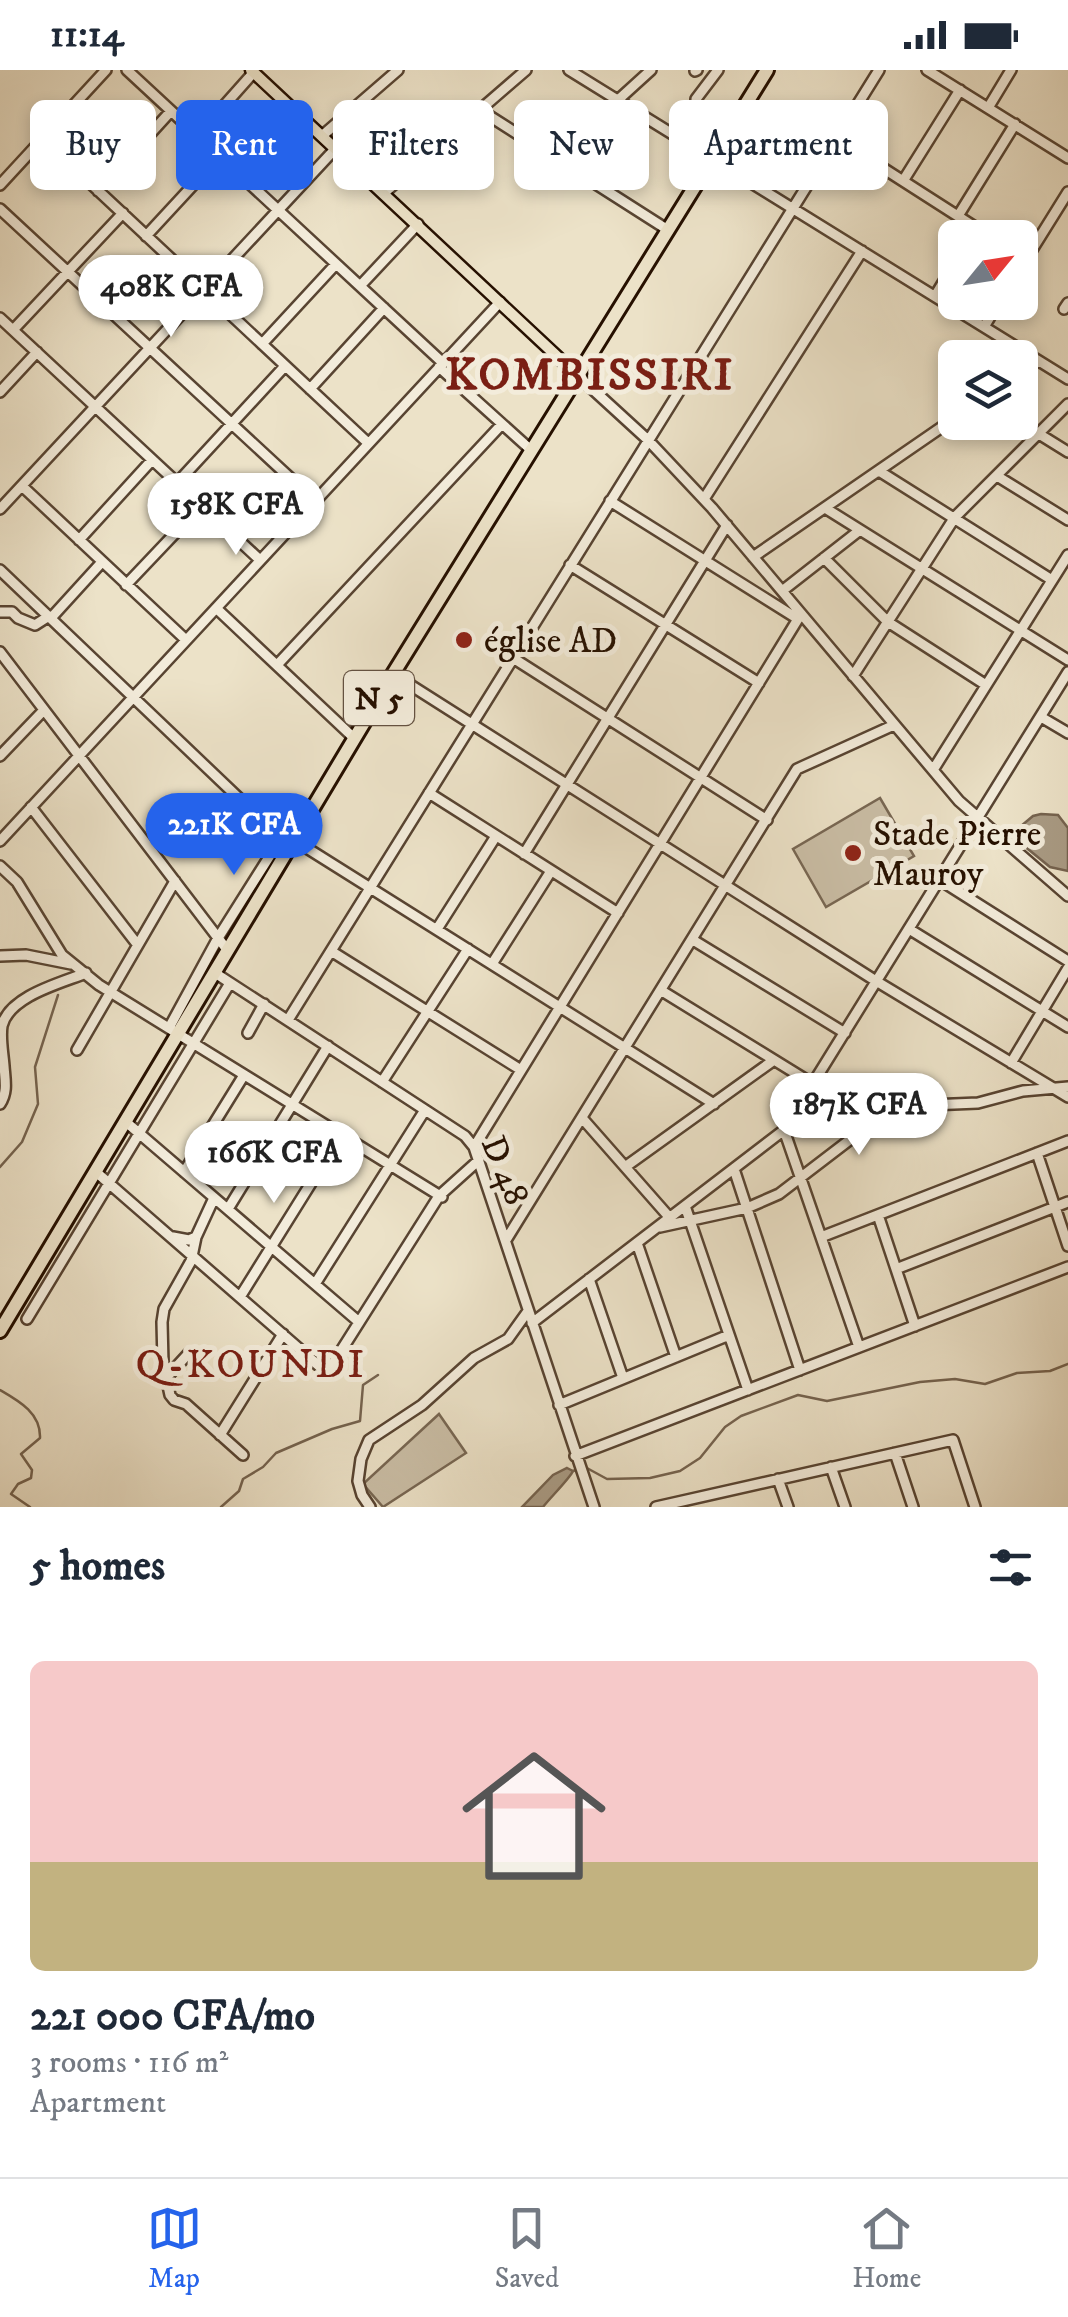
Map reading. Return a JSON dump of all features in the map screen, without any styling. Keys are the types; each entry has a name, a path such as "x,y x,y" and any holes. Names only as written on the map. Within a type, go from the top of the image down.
{"highway":[{"name":"N 5","path":"748,100 767,70"},
{"name":"N 5","path":"0,1331 102,1177 174,1031 215,973 288,842 692,190"}],"main road":[{"path":"252,71 333,145"},
{"path":"384,192 577,375"}],"street":[{"path":"79,100 106,70"},
{"path":"128,70 176,115"},
{"path":"323,135 398,70"},
{"path":"492,100 526,70"},
{"path":"569,70 618,100 652,70"},
{"path":"696,100 718,70"},
{"path":"860,100 879,70"},
{"path":"928,70 1068,158"},
{"path":"988,108 1011,70"},
{"path":"228,100 252,71"},
{"path":"903,181 960,90"},
{"path":"171,110 98,191 368,444"},
{"path":"494,119 668,230"},
{"path":"958,216 1014,124"},
{"path":"0,509 333,151"},
{"path":"0,185 30,153"},
{"path":"888,171 962,220"},
{"path":"146,236 189,190"},
{"path":"257,190 530,450"},
{"path":"764,190 1005,340"},
{"path":"288,1020 804,190"},
{"path":"1038,235 1068,192"},
{"path":"0,209 315,500"},
{"path":"14,330 123,214"},
{"path":"360,286 418,224"},
{"path":"704,500 862,251"},
{"path":"262,344 336,264"},
{"path":"934,296 938,290"},
{"path":"0,841 500,302"},
{"path":"310,389 384,308"},
{"path":"0,318 260,560"},
{"path":"984,327 988,320"},
{"path":"0,392 37,352"},
{"path":"1038,360 1068,379"},
{"path":"177,483 285,366"},
{"path":"577,375 648,440 704,500 958,801 1068,896"},
{"path":"853,676 955,517 1068,404"},
{"path":"277,665 502,424"},
{"path":"754,557 938,430"},
{"path":"1039,434 1068,452"},
{"path":"79,540 152,460"},
{"path":"879,471 1052,580"},
{"path":"997,476 1068,520"},
{"path":"22,486 186,640"},
{"path":"610,501 800,617"},
{"path":"126,585 201,506"},
{"path":"825,508 1068,660"},
{"path":"524,854 726,525"},
{"path":"782,591 860,530"},
{"path":"932,770 1068,554"},
{"path":"824,558 888,622 986,684"},
{"path":"0,612 12,612 35,625 50,617 102,562"},
{"path":"570,566 759,683"},
{"path":"0,570 288,842 370,888 714,1104"},
{"path":"216,608 355,739"},
{"path":"474,1147 800,617"},
{"path":"0,652 228,951"},
{"path":"513,658 767,820"},
{"path":"532,1322 784,1130 1068,672"},
{"path":"393,674 876,982 1068,1097"},
{"path":"0,756 44,710"},
{"path":"1040,717 1068,733"},
{"path":"506,1240 797,770 894,724"},
{"path":"429,793 618,913"},
{"path":"31,807 137,944"},
{"path":"437,930 496,836"},
{"path":"174,1031 218,938 288,842"},
{"path":"0,866 17,882 56,947 109,992 441,1197"},
{"path":"492,964 550,870"},
{"path":"940,880 1068,965 1010,1063"},
{"path":"78,1050 175,882"},
{"path":"909,929 1068,1027"},
{"path":"694,940 845,1033"},
{"path":"382,1082 468,949"},
{"path":"331,951 521,1070"},
{"path":"0,956 26,955 77,965"},
{"path":"0,1104 6,1088 1,1032 13,1006 48,986 86,973"},
{"name":"D 48","path":"215,973 466,1136 474,1147 594,1507"},
{"path":"27,1318 102,1177 138,1132 230,982"},
{"path":"662,991 813,1084"},
{"path":"248,1033 264,1004"},
{"path":"228,1209 328,1046"},
{"path":"625,1167 774,1060"},
{"path":"184,1172 244,1074"},
{"path":"657,1227 746,1208 801,1180 860,1132 884,1118 930,1105 978,1103 1023,1091 1068,1086"},
{"path":"315,1284 425,1110"},
{"path":"582,1118 670,1218"},
{"path":"126,1122 359,1322"},
{"path":"784,1130 858,1348"},
{"path":"240,1297 341,1135"},
{"path":"821,1237 1068,1141"},
{"path":"1037,1153 1068,1246"},
{"path":"102,1177 327,1373 441,1197 480,1160"},
{"path":"734,1169 800,1370"},
{"path":"214,1198 196,1236 192,1257 164,1309 160,1344 174,1400 186,1404 243,1456"},
{"path":"896,1269 1068,1202"},
{"path":"686,1206 748,1390"},
{"path":"878,1214 915,1326"},
{"path":"170,1237 190,1240 196,1236"},
{"path":"636,1243 676,1357"},
{"path":"578,1465 748,1390 1068,1266"},
{"path":"589,1280 623,1378"},
{"path":"370,1507 358,1480 369,1440 422,1405 474,1358 508,1339 528,1311"},
{"path":"220,1435 283,1334"},
{"path":"559,1405 729,1335"},
{"path":"166,1378 189,1352"},
{"path":"662,1506 953,1440 975,1507"},
{"path":"895,1453 913,1507"},
{"path":"831,1467 845,1507"},
{"path":"778,1479 788,1507"},
{"path":"722,1492 727,1507"}],"shaded area":[{"name":"Stade Pierre Mauroy","path":"880,798 914,856 826,907 793,849"},
{"path":"1041,814 1058,815 1068,828 1068,871 1050,867 1023,845 1021,826"},
{"path":"439,1414 466,1453 383,1507 363,1484"},
{"path":"567,1468 573,1471 543,1507 522,1507 553,1475"}],"waterway":[{"path":"0,1167 22,1142 38,1104 35,1067 58,995"},
{"path":"573,1471 585,1467 607,1479 650,1478 680,1471 700,1458 725,1427 741,1416 798,1395 827,1401 920,1382 955,1379 985,1384 1017,1373 1050,1371 1068,1364"},
{"path":"221,1507 239,1491 243,1479 276,1453 360,1421 363,1385 378,1375"},
{"path":"0,1390 28,1409 39,1429 40,1438 21,1454 32,1470 31,1478 18,1484 11,1494 30,1507"}],"place":[{"name":"église AD","path":"464,640"},
{"name":"Stade Pierre Mauroy","path":"853,853"}],"district":[{"name":"KOMBISSIRI","path":"590,373"},
{"name":"Q-KOUNDI","path":"251,1363"}]}
